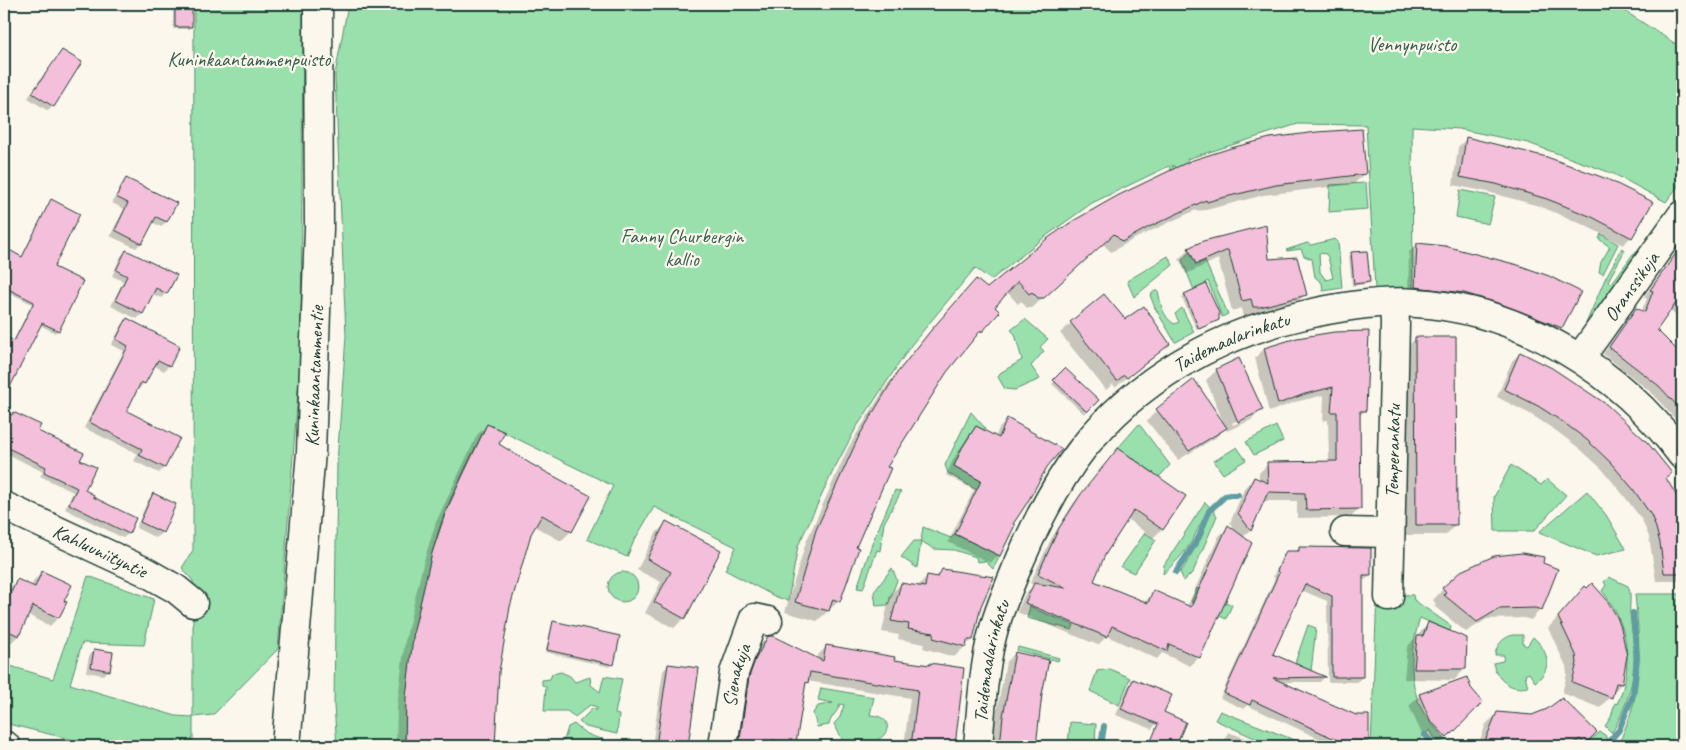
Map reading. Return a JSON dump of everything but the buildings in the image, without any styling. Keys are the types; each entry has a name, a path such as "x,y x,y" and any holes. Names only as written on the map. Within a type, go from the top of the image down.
{"street":[{"name":"Kuninkaantammentie","path":"286,746 312,452 319,228 318,4"},
{"name":"Oranssikuja","path":"1580,358 1682,215"},
{"name":"Temperankatu","path":"1389,597 1394,303"},
{"name":"Taidemaalarinkatu","path":"978,746 990,642 1000,611 1033,530 1061,481 1082,449 1122,406 1152,382 1192,356 1230,338 1274,322 1348,306 1415,303 1470,311 1549,340 1580,358 1610,379 1643,408 1665,432 1682,455"},
{"name":"Kahluuniityntie","path":"4,506 144,571 176,589 193,603"},
{"path":"1345,532 1390,533"},
{"name":"Sienakuja","path":"723,746 734,673 741,653 754,618 768,621"}],"green space":[{"name":"Kuninkaantammenpuisto","path":"194,4 303,4 301,354 278,649 213,715 193,717 193,581 182,568 193,550"},
{"name":"Fanny Churbergin kallio","path":"348,4 1622,4 1623,10 1682,48 1682,115 1677,121 1682,126 1682,181 1666,202 1614,174 1528,143 1459,129 1412,126 1413,289 1375,289 1366,125 1298,124 1187,159 1200,190 1183,172 1172,165 1175,179 1169,166 1092,203 1046,236 991,280 975,268 912,344 856,428 833,471 798,546 788,601 774,596 725,570 736,547 654,507 627,557 587,539 613,486 487,424 446,510 433,551 414,640 407,702 405,746 337,746 334,706 337,463 346,336 335,75"},
{"path":"1366,183 1368,209 1329,212 1330,185"},
{"path":"1460,190 1495,197 1488,224 1456,217"},
{"path":"1601,234 1618,244 1603,274 1599,272 1601,262 1610,247 1599,239"},
{"path":"1335,239 1338,242 1342,288 1323,291 1322,283 1315,277 1312,259 1304,256 1301,249 1286,250 1307,243 1311,245","holes":["1319,253 1326,254 1333,278 1326,280 1320,272"]},
{"path":"1622,248 1625,250 1608,281 1612,283 1633,254 1637,253 1584,328 1605,279"},
{"path":"1190,251 1196,265 1205,261 1228,314 1222,317 1208,281 1194,290 1182,260"},
{"path":"1168,256 1173,265 1134,297 1127,281"},
{"path":"1158,291 1163,309 1170,321 1174,324 1179,322 1175,314 1182,308 1194,332 1175,342 1155,308 1150,295"},
{"path":"1025,319 1048,339 1040,347 1044,351 1031,366 1040,379 1015,390 1005,389 998,377 1000,373 1022,360 1015,334 1011,330"},
{"path":"971,412 985,428 984,430 976,426 962,448 954,466 987,484 980,492 948,473 945,465"},
{"path":"1139,424 1170,465 1149,488 1154,473 1118,448"},
{"path":"1276,426 1283,441 1254,455 1246,442"},
{"path":"1237,447 1246,460 1223,474 1214,461"},
{"path":"1511,465 1541,485 1547,479 1566,495 1534,531 1495,531 1494,497"},
{"path":"895,490 901,492 884,523 880,551 877,550 863,589 857,588 873,541"},
{"path":"1587,491 1606,515 1626,549 1596,556 1539,532"},
{"path":"1205,502 1210,507 1193,539 1183,553 1163,574 1164,565"},
{"path":"1213,510 1217,516 1193,572 1184,581 1180,572 1203,534 1207,518"},
{"path":"923,527 951,538 955,534 1000,556 993,569 985,561 977,562 976,557 954,550 934,549 921,541"},
{"path":"1145,533 1156,540 1134,573 1121,567"},
{"path":"914,541 921,541 917,568 901,557"},
{"path":"892,568 897,580 888,605 876,606 874,592"},
{"path":"623,572 634,576 638,587 634,598 623,602 612,598 608,587 612,576"},
{"path":"88,576 154,599 144,645 82,643 70,684 176,716 193,717 193,746 98,746 4,723 4,664 53,679"},
{"path":"1609,577 1628,586 1634,645 1634,666 1631,686 1621,715 1612,733 1605,726 1623,689 1627,660 1626,645 1618,617 1602,591 1606,585 1604,582"},
{"path":"1197,588 1232,605 1226,619 1191,602"},
{"path":"1377,594 1413,595 1414,600 1451,626 1450,631 1420,618 1414,639 1412,660 1413,682 1419,703 1428,720 1449,744 1447,746 1439,746 1430,730 1419,739 1426,746 1371,746"},
{"path":"1635,594 1682,594 1682,746 1616,746 1622,737 1632,710 1638,677 1639,644"},
{"path":"1030,606 1074,625 1072,630 1027,618"},
{"path":"1308,625 1316,628 1311,671 1295,663"},
{"path":"1512,635 1523,635 1523,644 1527,646 1533,637 1542,648 1547,660 1545,671 1535,682 1529,673 1525,675 1528,687 1515,687 1505,683 1493,663 1503,661 1504,655 1495,655 1497,648 1500,642"},
{"path":"1018,647 1059,658 1058,661 1017,650"},
{"path":"1110,669 1130,678 1119,705 1090,691 1097,671"},
{"path":"561,672 570,676 575,682 590,677 591,685 600,692 604,676 622,679 615,714 619,715 617,734 586,727 579,722 592,709 597,710 597,707 590,705 575,717 567,711 544,711 546,687 542,685 542,680 550,679 552,674"},
{"path":"821,688 874,697 870,715 880,717 886,721 886,732 876,741 860,740 853,745 841,746 842,739 834,724 840,717 844,705 840,704 829,725 817,727 813,713 818,706 833,703 818,700"},
{"path":"1220,711 1310,746 1272,746 1215,720"},
{"path":"1070,722 1096,724 1095,746 1068,746"},
{"path":"574,724 587,734 603,739 602,746 561,746 568,727"},
{"path":"1600,732 1605,735 1607,740 1602,746 1583,746"}],"waterway":[{"path":"1176,572 1199,537 1209,511 1225,496 1238,495"},
{"path":"1605,746 1619,730 1633,695 1637,657 1633,613"},
{"path":"1101,746 1104,726"},
{"path":"1425,735 1435,746"}],"park label":[{"name":"Vennynpuisto","path":"1412,44"}]}
